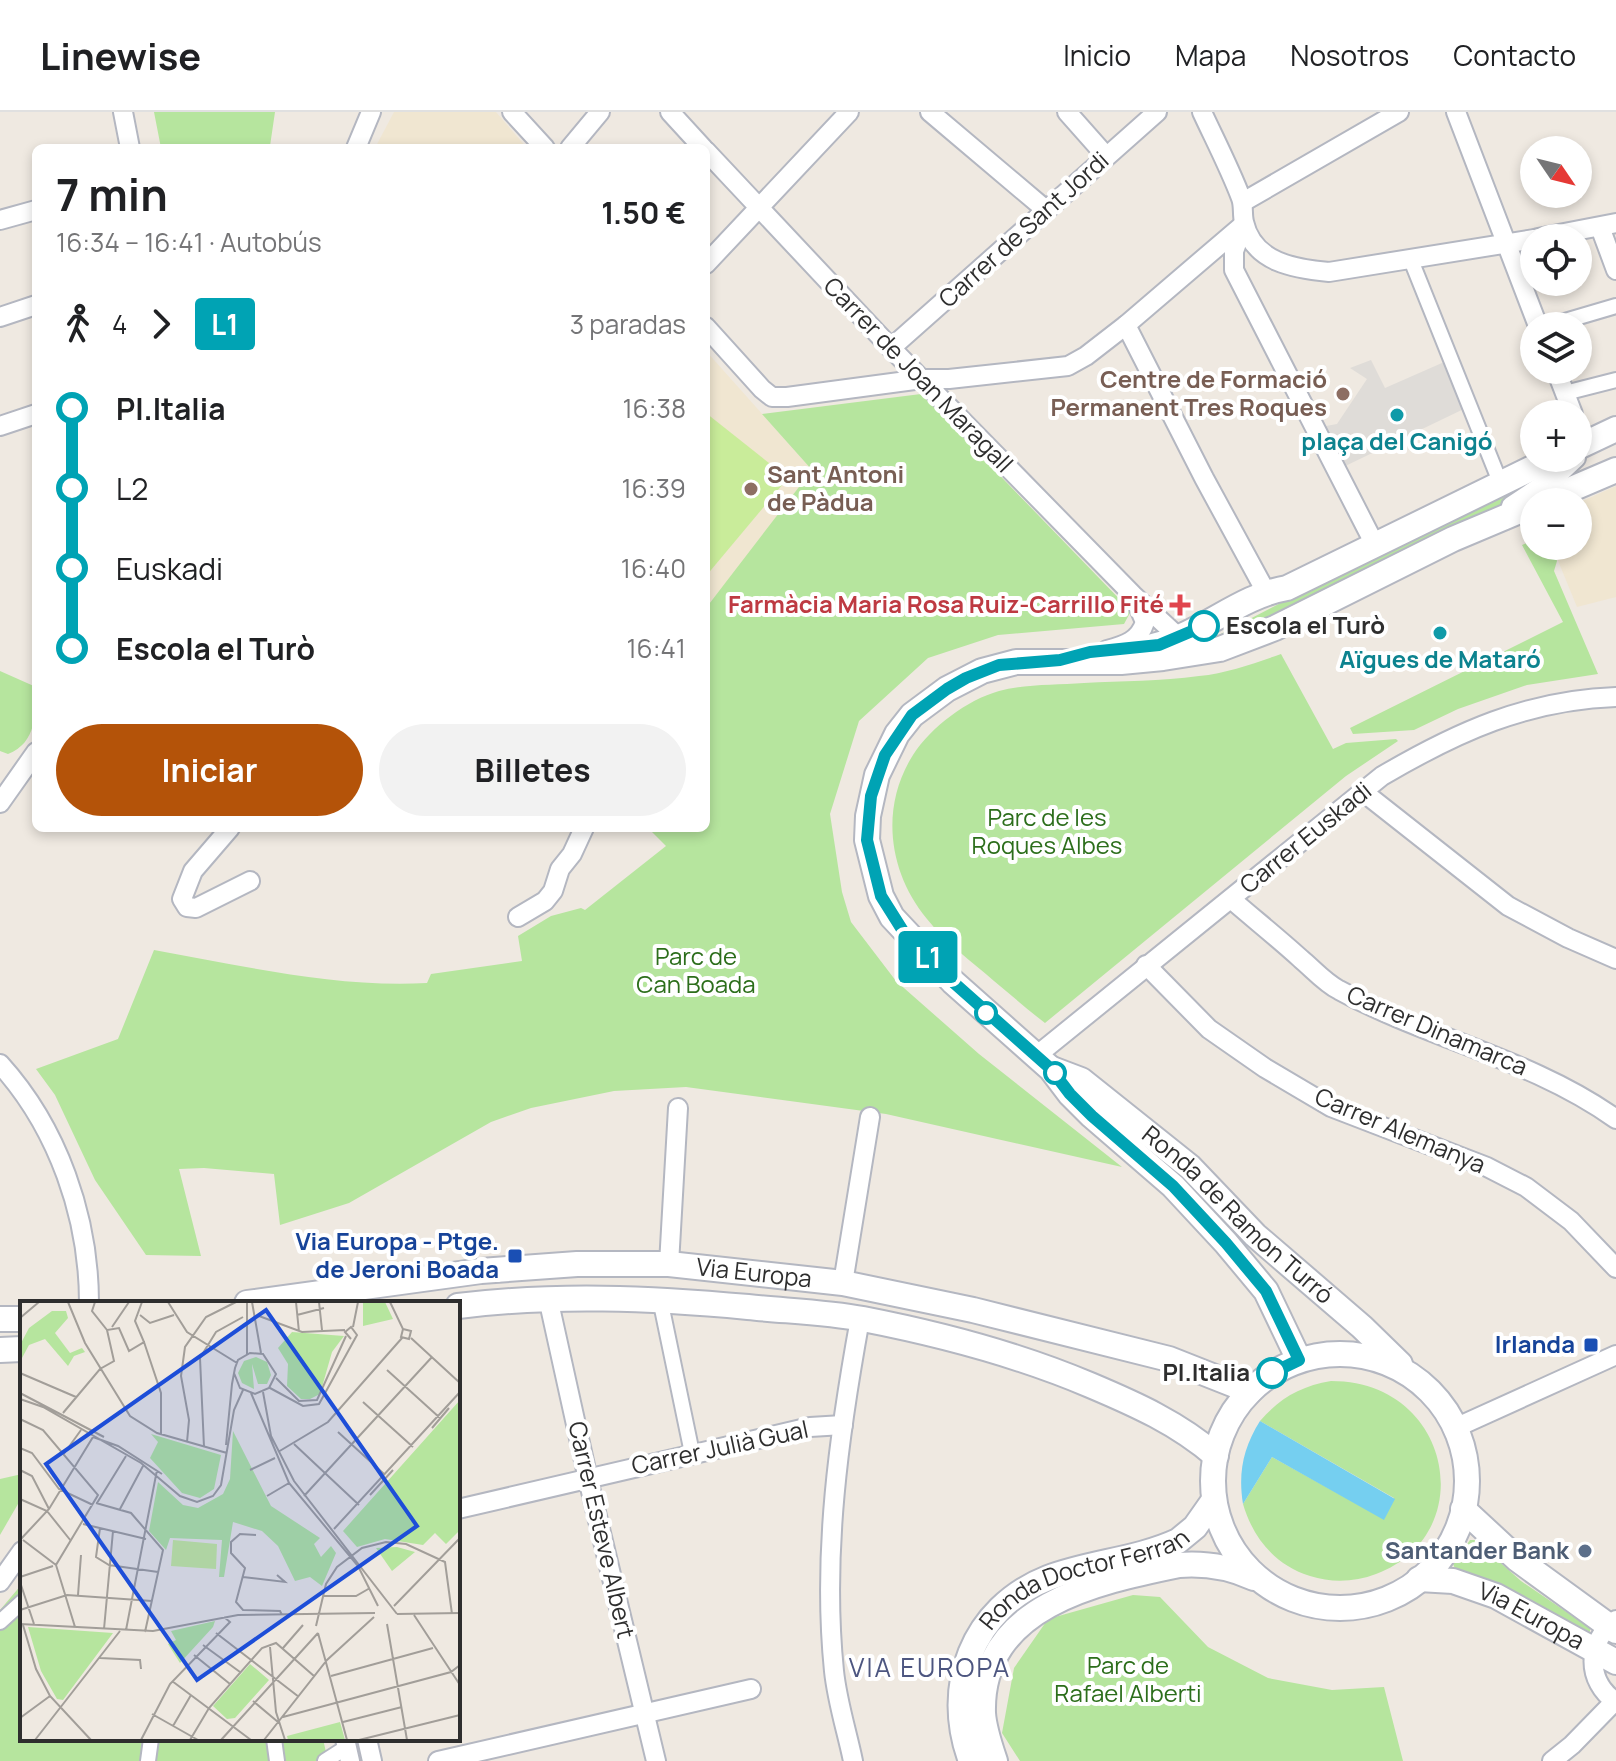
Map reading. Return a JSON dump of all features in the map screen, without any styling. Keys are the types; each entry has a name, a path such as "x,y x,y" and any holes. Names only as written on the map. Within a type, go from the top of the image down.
{"street":[{"path":"123,112 129,144"},
{"path":"358,144 371,112"},
{"path":"512,112 541,144"},
{"path":"573,144 600,112"},
{"name":"Carrer de Joan Maragall","path":"670,112 699,144"},
{"path":"710,260 849,112"},
{"path":"930,112 1046,210"},
{"path":"1067,112 1106,156"},
{"name":"Carrer de Sant Jordi","path":"891,348 1157,112"},
{"path":"1202,112 1243,202 1244,224 1234,251 1234,270 1374,543"},
{"path":"1243,202 1399,112"},
{"path":"1456,112 1532,312"},
{"name":"Carrer de Joan Maragall","path":"710,156 891,348 1133,595 1178,638 1201,653"},
{"path":"0,220 32,211"},
{"path":"1244,224 1258,248 1277,262 1299,269 1329,272 1520,240"},
{"path":"710,331 772,397 1068,366 1126,325 1244,224"},
{"path":"1608,225 1616,270"},
{"path":"1411,260 1500,482"},
{"path":"0,317 32,306"},
{"path":"1592,313 1616,306"},
{"path":"1126,325 1266,592"},
{"path":"1565,393 1616,380"},
{"path":"1561,384 1568,400"},
{"path":"0,426 32,415"},
{"path":"1592,440 1616,429"},
{"path":"1574,488 1616,470"},
{"path":"1060,660 1090,652 1144,648 1178,638 1266,592 1287,588 1522,472"},
{"path":"1060,660 1121,662 1201,653 1239,643 1453,539 1519,502 1561,472"},
{"path":"1453,539 1520,511"},
{"path":"1107,650 1128,644 1142,631 1145,622 1133,595"},
{"name":"Ronda de Ramon Turró","path":"1060,660 1016,662 982,671 925,703 897,734 877,775 868,816 867,840 881,896 892,917 953,982 1044,1062 1092,1116 1173,1186 1226,1243 1266,1291 1299,1360"},
{"name":"Carrer Euskadi","path":"1044,1062 1146,965 1382,776 1472,728 1533,708 1616,697"},
{"path":"1,796 32,765"},
{"path":"1362,791 1508,906 1616,959"},
{"path":"227,832 193,871 182,899 187,907 196,908 250,881"},
{"path":"518,917 545,901 553,891 560,869 572,854 582,832"},
{"name":"Carrer Dinamarca","path":"1231,899 1335,988 1419,1028 1510,1061 1552,1080 1616,1119"},
{"name":"Carrer Alemanya","path":"1146,965 1209,1029 1265,1068 1331,1107 1487,1167 1526,1187 1571,1221 1616,1268"},
{"name":"Ronda de Ramon Turró","path":"1044,1062 1081,1080 1190,1167 1255,1235 1362,1327 1413,1377"},
{"path":"0,1064 29,1098 60,1160 78,1210 89,1266 89,1301"},
{"path":"669,1264 678,1108"},
{"path":"843,1283 870,1117"},
{"name":"Via Europa","path":"269,1301 481,1271 577,1264 669,1264 843,1283 973,1310 1169,1359 1250,1391"},
{"name":"Via Europa","path":"460,1306 548,1298 660,1299 860,1319 963,1341 1061,1373 1144,1408 1192,1435 1216,1456"},
{"name":"Carrer Esteve Albert","path":"548,1298 656,1761"},
{"path":"660,1299 692,1453"},
{"path":"853,1761 834,1674 830,1592 835,1494 860,1319"},
{"path":"0,1350 20,1349"},
{"path":"995,1761 983,1717 989,1669 1010,1633 1044,1606 1111,1582 1179,1565 1196,1564 1236,1570 1294,1600 1331,1608 1368,1604 1404,1590 1419,1579 1447,1548 1463,1509 1466,1476 1461,1443 1455,1428 1437,1400 1413,1377 1366,1356 1332,1354 1299,1360 1272,1373 1250,1391 1234,1410 1222,1432 1216,1456 1214,1500 1230,1545 1244,1565 1261,1581"},
{"path":"1455,1428 1616,1355"},
{"name":"Carrer Julià Gual","path":"460,1509 810,1427 843,1425"},
{"name":"Ronda Doctor Ferran","path":"971,1761 959,1720 960,1696 975,1642 995,1614 1020,1593 1051,1577 1178,1541 1195,1527 1214,1500"},
{"name":"Via Europa","path":"1463,1509 1517,1559 1613,1626 1594,1649 1593,1666 1597,1682 1615,1702"},
{"path":"0,1582 20,1554"},
{"name":"Via Europa","path":"1419,1579 1453,1581 1496,1596 1616,1662"},
{"path":"0,1622 20,1604"},
{"path":"438,1761 751,1689"},
{"path":"1552,1761 1615,1702"},
{"path":"148,1761 151,1741"},
{"path":"274,1741 277,1761"},
{"path":"367,1741 372,1761"},
{"path":"325,1761 347,1749"}],"shaded area":[{"path":"394,112 496,112 524,144 377,144"},
{"name":"Sant Antoni de Pàdua","path":"710,355 812,470 710,602"},
{"name":"plaça del Canigó","path":"1451,359 1470,406 1337,470 1315,428 1337,424 1367,379 1350,368 1371,360 1385,388"},
{"path":"1616,486 1616,597 1577,607 1558,560 1592,560 1592,497"}],"green space":[{"path":"154,112 275,112 270,144 160,144"},
{"name":"Parc de Can Boada","path":"921,394 1131,611 1124,624 998,635 928,658 859,721 830,814 842,892 851,922 896,981 979,1054 1122,1167 886,1114 686,1087 614,1091 531,1108 491,1122 349,1203 280,1225 274,1174 179,1169 201,1256 146,1255 95,1180 55,1095 36,1069 118,1039 154,950 324,979 427,983 431,974 522,961 518,936 551,916 581,908 585,910 666,846 652,832 710,832 710,603 812,470 762,414"},
{"path":"710,416 788,478 710,571"},
{"path":"1532,481 1520,488 1520,492 1498,513 1257,631 1207,641 1438,522"},
{"path":"1530,560 1557,560 1554,571 1598,674 1527,685 1458,709 1414,730 1353,734 1350,728 1563,622"},
{"name":"Parc de les Roques Albes","path":"1281,654 1333,749 1346,743 1398,741 1346,776 1045,1023 950,944 914,901 904,881 893,839 896,796 913,755 940,725 962,708 987,695 1009,689 1199,676 1231,670"},
{"path":"0,671 32,685 32,729 18,749 8,754 0,751"},
{"path":"1331,1381 1372,1388 1404,1406 1427,1432 1439,1463 1440,1496 1430,1527 1409,1555 1376,1574 1360,1579 1335,1581 1318,1578 1286,1565 1259,1539 1243,1504 1272,1457 1384,1519 1394,1498 1260,1421 1292,1394"},
{"path":"20,1474 20,1500 0,1535 0,1479"},
{"path":"1470,1540 1475,1540 1521,1581 1590,1628 1590,1632 1514,1595 1457,1573 1453,1564"},
{"path":"20,1586 20,1741 323,1741 328,1761 0,1761 0,1610"},
{"name":"Parc de Rafael Alberti","path":"1133,1595 1160,1597 1208,1647 1268,1678 1332,1690 1384,1687 1403,1761 1020,1761 1002,1733 1014,1668 1048,1619"}],"water":[{"path":"1260,1421 1395,1499 1384,1520 1272,1457 1243,1504 1243,1461"}],"bus line":[{"name":"L1","path":"1204,626 1144,648 999,665 947,689 912,715 885,755 871,796 867,840 881,896 903,931 953,982 1051,1069 1092,1116 1173,1186 1266,1291 1299,1360 1272,1373"}],"place":[{"name":"Centre de Formació Permanent Tres Roques","path":"1343,394"},
{"name":"plaça del Canigó","path":"1397,415"},
{"name":"Sant Antoni de Pàdua","path":"751,489"},
{"name":"Farmàcia Maria Rosa Ruiz-Carrillo Fité","path":"1180,605"},
{"name":"Escola el Turò","path":"1204,626"},
{"name":"Aïgues de Mataró","path":"1440,633"},
{"name":"Via Europa - Ptge. de Jeroni Boada","path":"515,1256"},
{"name":"Irlanda","path":"1591,1345"},
{"name":"Pl.Italia","path":"1272,1373"},
{"name":"Santander Bank","path":"1585,1551"}],"district":[{"name":"VIA EUROPA","path":"930,1668"}]}
